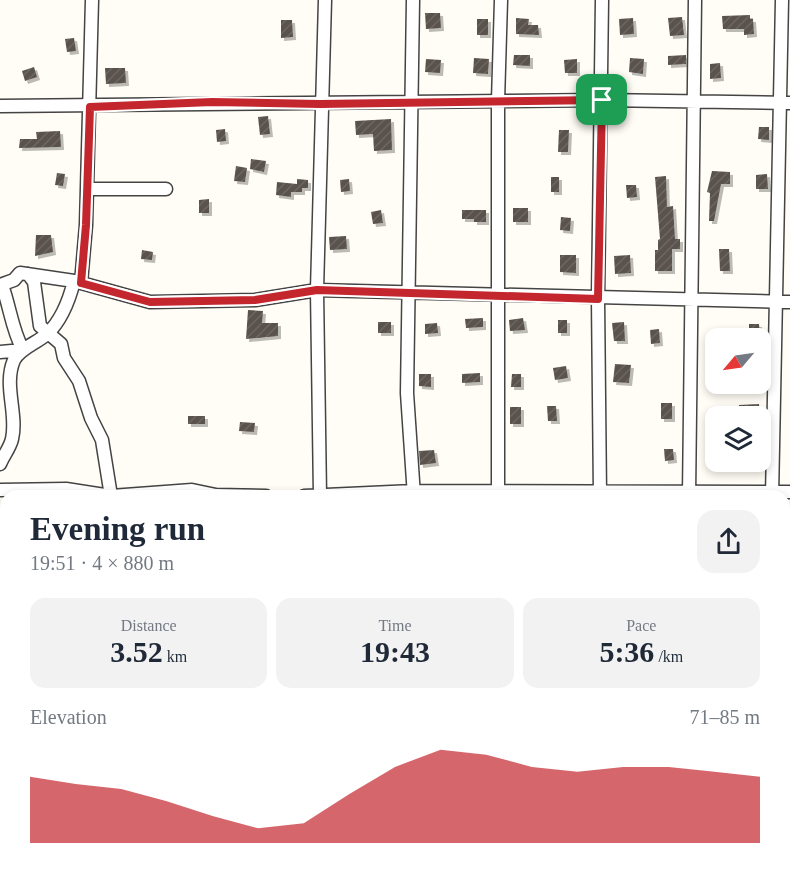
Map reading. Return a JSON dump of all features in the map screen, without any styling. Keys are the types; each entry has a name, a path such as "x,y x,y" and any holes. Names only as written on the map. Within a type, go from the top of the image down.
{"street":[{"path":"0,465 12,439 10,380 13,363 23,350 47,334 68,306 78,282 88,189 92,0"},
{"path":"320,490 317,290 320,104 325,0"},
{"path":"413,0 407,393 413,490"},
{"path":"498,490 498,101 501,0"},
{"path":"600,490 598,299 602,0"},
{"path":"689,490 690,301 695,104 694,0"},
{"path":"772,490 784,302 786,103 782,0"},
{"path":"0,106 90,107 212,102 320,104 602,100 695,104 786,103"},
{"path":"88,189 166,189"},
{"path":"23,350 13,334 13,322 1,285 14,280 18,274 78,282 150,302 255,300 317,290 784,302"},
{"path":"32,277 40,326 47,334 60,341 64,360 79,381 91,418 102,440 110,490"},
{"path":"0,352 23,350"},
{"path":"0,489 72,490"}],"building":[{"path":"425,13 440,13 441,28 426,29"},
{"path":"750,15 750,19 753,19 754,34 744,35 744,29 723,29 722,16"},
{"path":"682,17 684,35 670,36 668,18"},
{"path":"516,18 529,19 528,25 538,25 539,35 516,34"},
{"path":"633,18 634,34 620,35 619,19"},
{"path":"477,19 488,19 488,35 477,35"},
{"path":"281,20 292,20 293,37 281,38"},
{"path":"74,38 76,51 67,52 65,39"},
{"path":"514,55 530,55 530,66 513,65"},
{"path":"686,55 686,64 668,65 668,56"},
{"path":"474,58 489,59 488,74 473,73"},
{"path":"630,58 644,59 643,74 629,72"},
{"path":"426,59 441,60 440,73 425,72"},
{"path":"577,59 577,73 565,73 564,60"},
{"path":"720,63 721,78 710,79 710,64"},
{"path":"34,67 37,77 25,81 22,71"},
{"path":"105,68 125,68 126,83 106,84"},
{"path":"268,116 270,134 260,135 258,117"},
{"path":"391,119 392,150 374,151 373,134 356,135 355,121"},
{"path":"759,127 769,127 769,140 758,139"},
{"path":"225,129 226,141 217,142 216,130"},
{"path":"559,130 569,130 568,152 558,152"},
{"path":"60,131 61,147 19,148 20,139 37,139 36,132"},
{"path":"251,159 266,161 264,172 250,169"},
{"path":"236,166 247,168 245,182 234,181"},
{"path":"712,171 730,172 730,184 721,184 714,221 709,221 710,193 707,192"},
{"path":"57,173 65,174 63,186 55,185"},
{"path":"767,174 768,189 756,189 756,175"},
{"path":"666,176 667,207 673,206 675,239 680,239 680,249 672,249 672,271 655,271 655,250 658,250 660,239 655,177"},
{"path":"551,177 559,177 559,192 551,192"},
{"path":"297,179 308,180 308,188 302,188 302,192 291,192 291,197 276,195 277,182 297,184"},
{"path":"349,179 350,191 341,192 340,180"},
{"path":"626,185 636,185 637,197 627,198"},
{"path":"209,199 209,213 199,213 199,200"},
{"path":"513,208 528,208 528,222 513,222"},
{"path":"381,210 383,223 373,224 371,212"},
{"path":"462,210 486,210 486,222 462,219"},
{"path":"561,217 571,218 570,231 560,230"},
{"path":"36,235 51,235 53,252 35,256"},
{"path":"346,236 347,249 330,250 329,237"},
{"path":"719,249 729,249 730,271 720,271"},
{"path":"142,250 153,252 152,260 141,259"},
{"path":"560,255 576,255 576,273 560,272"},
{"path":"630,255 631,273 615,274 614,256"},
{"path":"248,310 263,311 262,323 278,323 278,336 246,339"},
{"path":"483,318 483,327 466,328 465,319"},
{"path":"523,318 525,330 510,331 509,320"},
{"path":"558,320 567,320 567,333 558,333"},
{"path":"378,322 391,322 391,333 378,333"},
{"path":"624,322 625,341 614,341 612,323"},
{"path":"437,323 438,333 425,334 425,324"},
{"path":"749,324 759,324 759,328 749,328"},
{"path":"659,329 660,343 651,344 650,330"},
{"path":"615,364 631,365 629,383 613,382"},
{"path":"566,366 568,378 555,380 553,368"},
{"path":"480,373 480,382 462,383 462,374"},
{"path":"419,374 431,374 431,387 419,386"},
{"path":"512,374 521,374 521,387 511,387"},
{"path":"661,403 672,403 672,419 661,419"},
{"path":"759,404 759,406 739,406"},
{"path":"547,406 556,406 557,421 548,421"},
{"path":"510,407 521,407 521,424 510,424"},
{"path":"188,416 205,416 205,424 188,424"},
{"path":"240,422 255,423 254,432 239,431"},
{"path":"664,449 673,449 674,460 665,461"},
{"path":"434,450 436,463 420,465 419,451"}],"route":[{"path":"602,100 598,299 317,290 255,300 150,302 81,283 86,225 90,107 212,102 320,104 602,100"}]}
